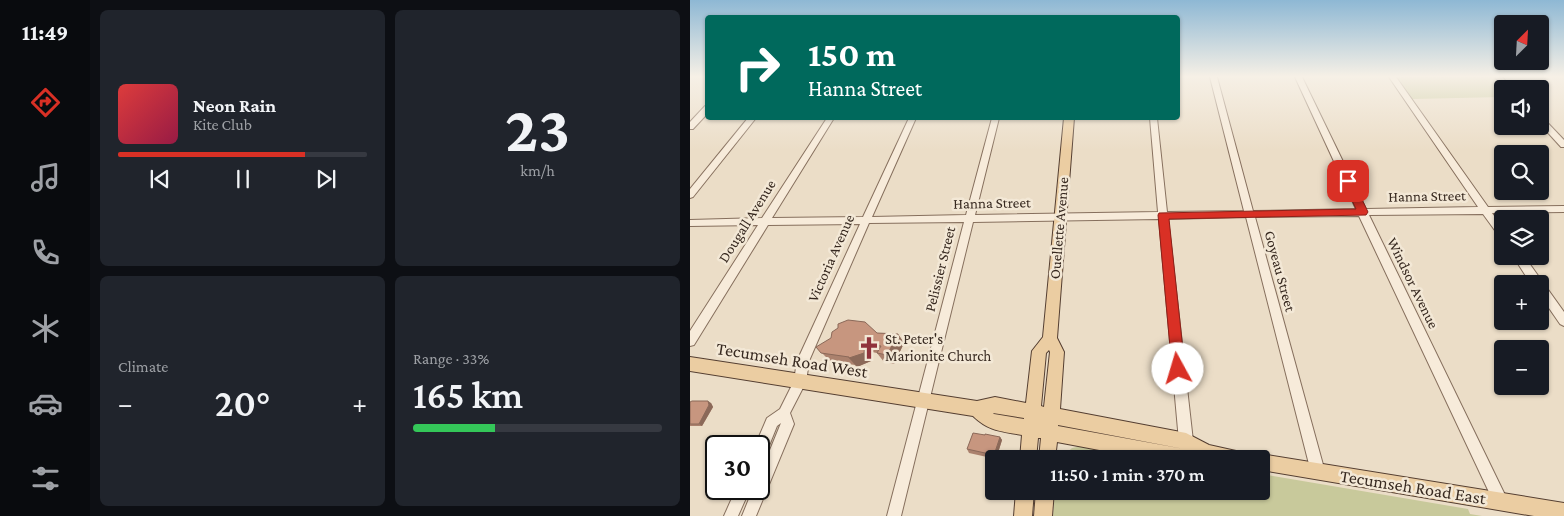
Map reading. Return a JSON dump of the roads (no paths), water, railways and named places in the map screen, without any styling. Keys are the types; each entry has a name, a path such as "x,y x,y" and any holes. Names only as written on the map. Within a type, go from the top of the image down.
{"main road":[{"name":"Ouellette Avenue","path":"1048,450 1057,352 1050,339 1069,120"},
{"name":"Ouellette Avenue","path":"1029,450 1039,351 1050,339"},
{"name":"Tecumseh Road West","path":"690,364 977,409 995,406 1032,411"},
{"name":"Tecumseh Road West","path":"977,409 990,421 1030,428 1050,423"},
{"path":"1032,411 1050,423 1160,450"},
{"path":"1050,423 1186,441 1202,450"},
{"name":"Tecumseh Road East","path":"1270,464 1564,512"},
{"path":"1023,516 1024,500"},
{"path":"1043,516 1044,500"}],"street":[{"name":"Goyeau Street","path":"1220,101 1318,472"},
{"name":"Windsor Avenue","path":"1310,101 1501,502"},
{"path":"1409,101 1494,221"},
{"path":"690,127 705,111"},
{"path":"690,195 750,120"},
{"name":"Dougall Avenue","path":"690,341 829,120"},
{"name":"Victoria Avenue","path":"767,435 772,422 784,413 800,382 803,362 911,120"},
{"name":"Pelissier Street","path":"894,516 994,120"},
{"path":"1153,120 1186,441"},
{"path":"1549,129 1564,144"},
{"name":"Hanna Street","path":"690,223 1564,209"},
{"path":"1549,300 1564,322"},
{"name":"Victoria Avenue","path":"749,516 788,424 784,413"},
{"path":"731,516 738,500"}],"place":[{"name":"St. Peter's Marionite Church","path":"869,348"}]}
